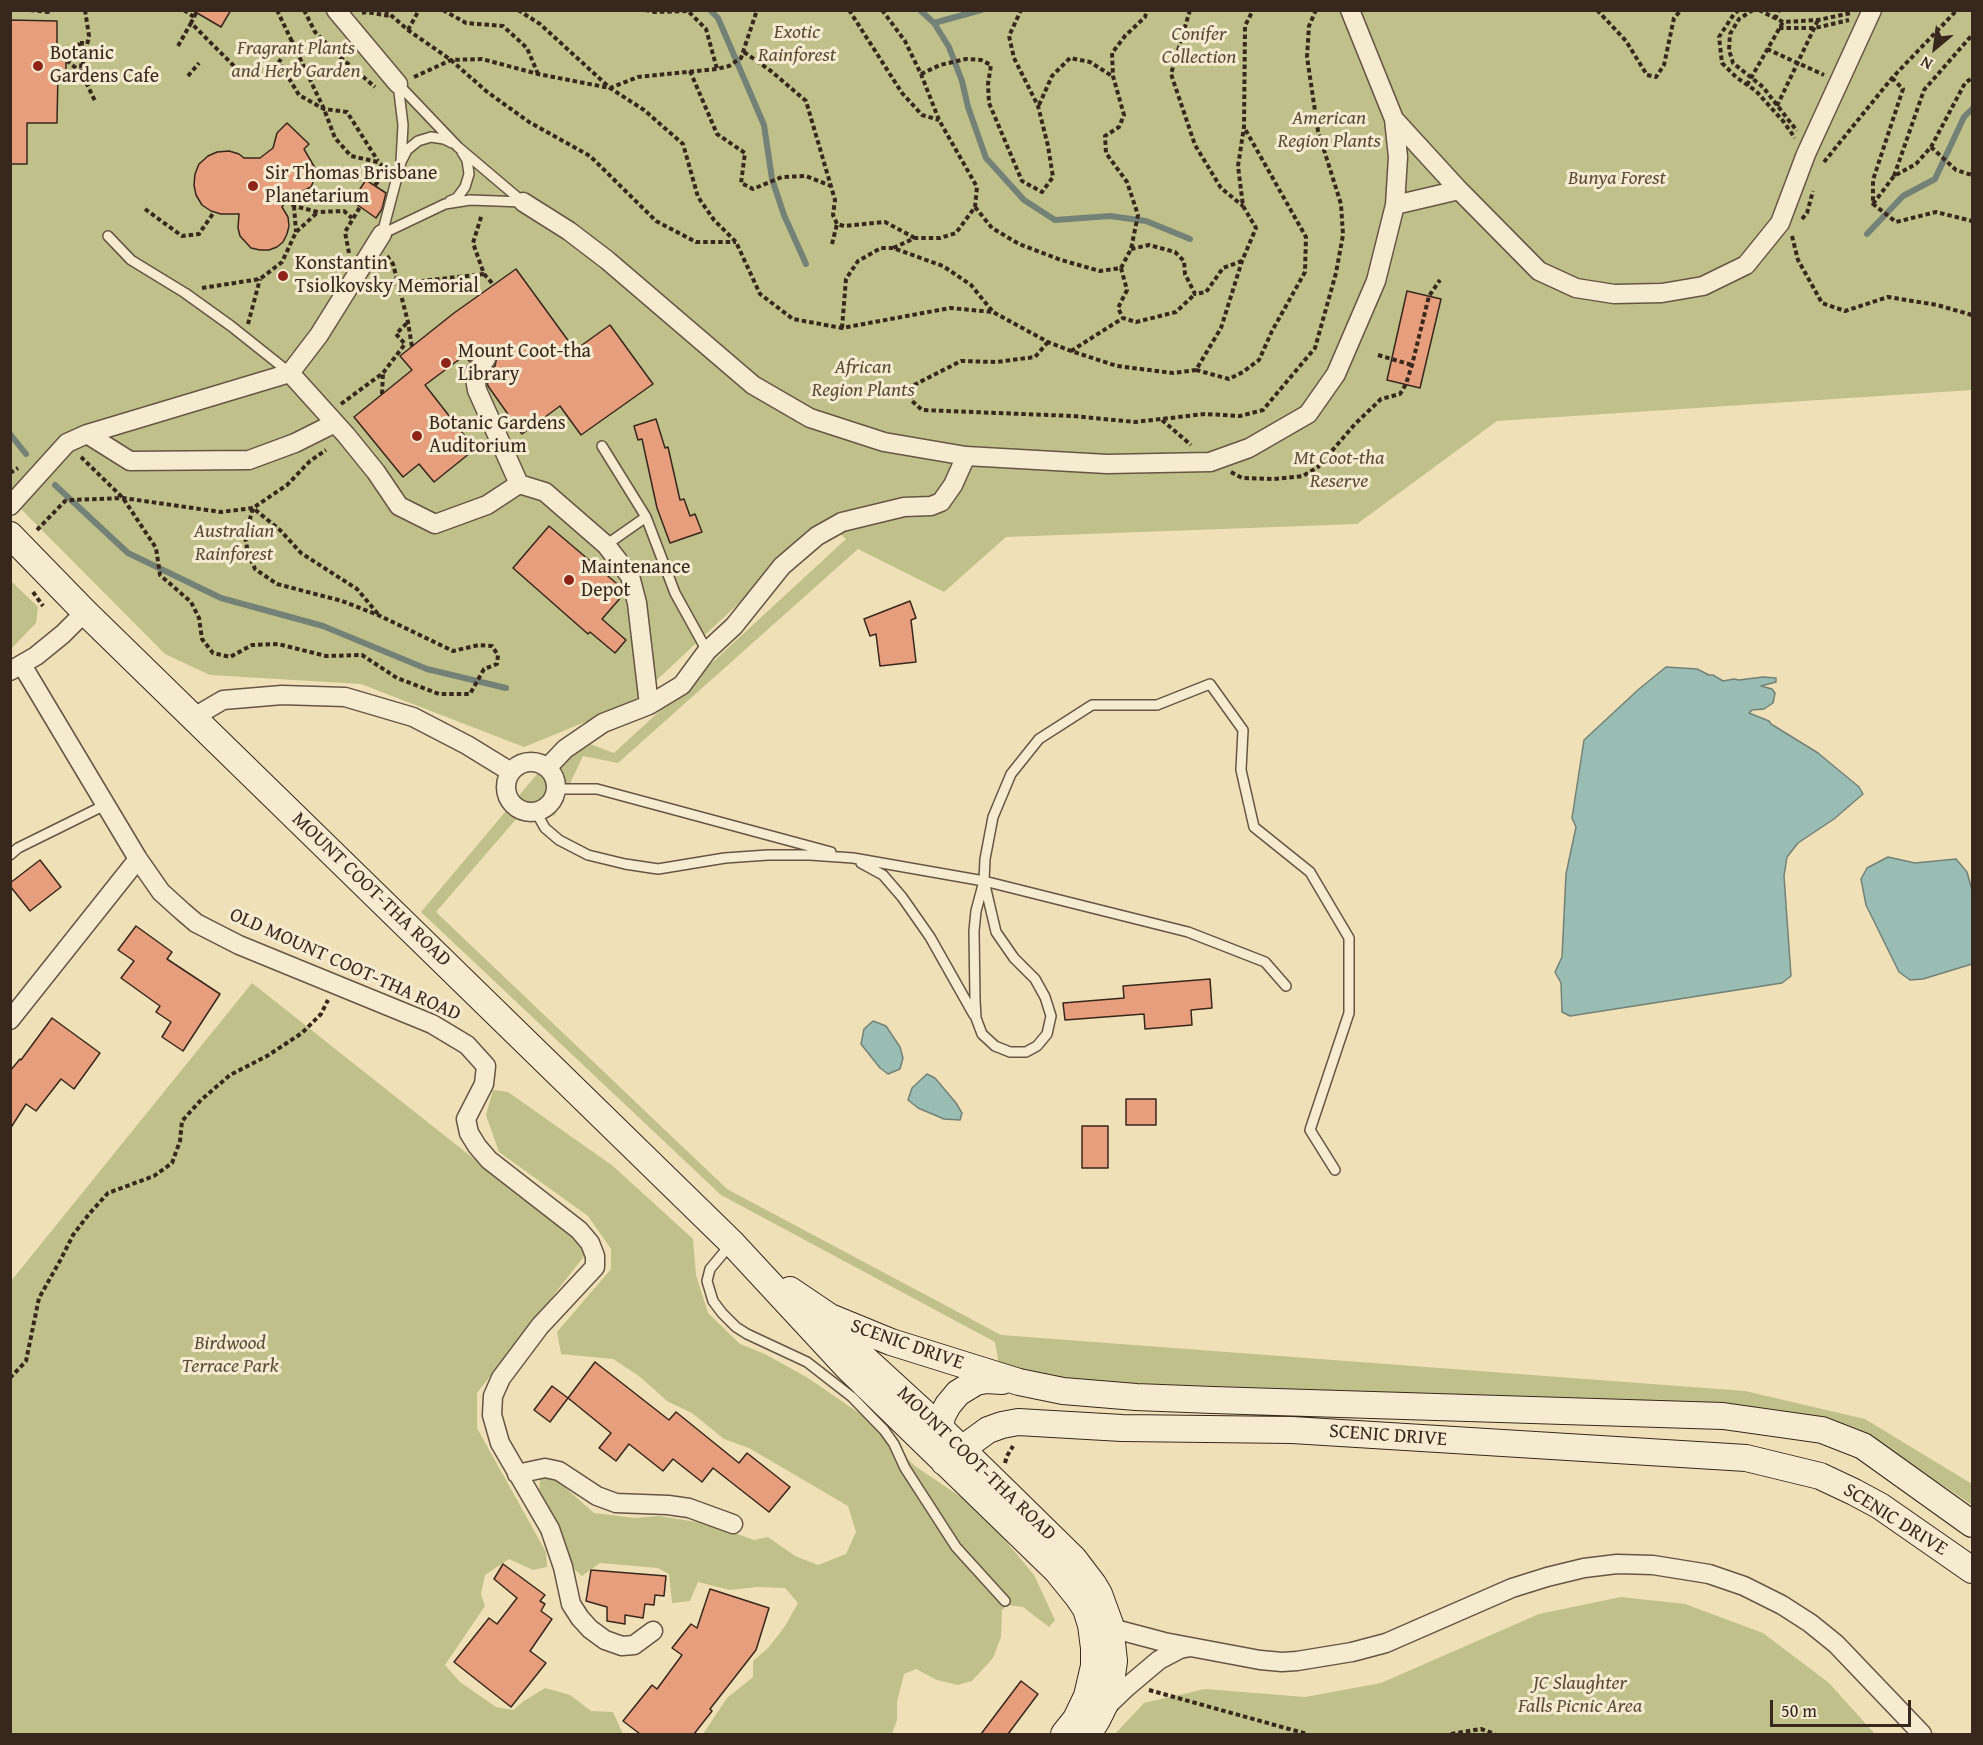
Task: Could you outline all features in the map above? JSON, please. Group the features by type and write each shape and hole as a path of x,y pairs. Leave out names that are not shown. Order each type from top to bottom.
{"main road":[{"name":"MOUNT COOT-THA ROAD","path":"10,536 732,1243 829,1349 953,1455 1100,1622"},
{"name":"MOUNT COOT-THA ROAD","path":"732,1243 784,1285 940,1427"},
{"name":"SCENIC DRIVE","path":"784,1285 821,1312 849,1325 914,1350 1037,1387"},
{"name":"SCENIC DRIVE","path":"940,1427 942,1416 951,1401 964,1389 976,1382 994,1380 1063,1391 1136,1397 1712,1415 1772,1421 1822,1430 1863,1446 1972,1524"},
{"name":"SCENIC DRIVE","path":"953,1455 995,1427 1024,1422 1122,1428 1292,1430 1746,1458 1820,1476 1854,1492 1880,1506 1972,1570"},
{"path":"940,1427 953,1455"},
{"path":"1094,1724 1109,1693 1113,1672 1114,1647 1100,1622"},
{"path":"1064,1734 1084,1704 1092,1677 1094,1648 1100,1622"}],"street":[{"path":"523,202 569,231 597,253 753,385 810,418 884,442 966,456 1107,464 1210,462 1249,448 1308,414 1336,374 1376,281 1395,205 1398,157 1394,119 1350,10"},
{"path":"1394,119 1539,271 1576,288 1614,294 1662,293 1703,286 1746,265 1785,227 1804,146 1866,14"},
{"path":"340,15 398,84"},
{"path":"1395,205 1459,189"},
{"path":"10,506 67,443 87,434 290,374 319,335 373,248"},
{"path":"486,359 474,373 477,390 519,483 545,492 606,545 630,576 637,603 649,705"},
{"path":"290,374 341,429 376,472 399,506 435,524 487,505 519,483"},
{"path":"87,434 130,461 249,460 341,429"},
{"path":"548,768 564,750 603,723 649,705 682,685 707,651 734,626 782,566 817,536 842,522 904,507 931,506 941,501 953,485 966,456"},
{"path":"16,668 36,656 86,612"},
{"name":"OLD MOUNT COOT-THA ROAD","path":"16,668 161,892 196,923 239,945 432,1024 467,1045 486,1066 484,1084 466,1119 473,1140 489,1160 579,1230 590,1243 595,1256 595,1267 535,1333 501,1378 493,1396 492,1415 501,1443 550,1529 563,1567 571,1604 580,1618 605,1640 622,1646 634,1645 653,1631"},
{"path":"194,717 223,700 282,695 345,697 413,717 467,745 511,772"},
{"path":"524,763 541,763 548,768 556,781 557,789 550,804 536,812 527,812 512,804 506,788 511,772 524,763"},
{"path":"10,1020 138,859"},
{"path":"517,1474 545,1468 559,1471 597,1496 616,1503 689,1508 733,1524"},
{"path":"1100,1622 1164,1642 1282,1662 1352,1652 1386,1643 1512,1588 1546,1577 1584,1568 1617,1564 1653,1564 1709,1574 1744,1586 1782,1605 1810,1623 1836,1644 1922,1734"},
{"path":"1094,1724 1113,1699 1159,1660 1179,1649 1194,1647"}],"lane":[{"path":"398,84 458,147 523,202"},
{"path":"398,84 403,125 401,162"},
{"path":"431,137 444,138 458,147 467,160 469,174 465,187 457,198 373,248 407,150 418,141 431,137"},
{"path":"445,204 471,200 523,202"},
{"path":"108,236 131,260 231,326 290,374"},
{"path":"602,446 646,517 675,593 707,651"},
{"path":"606,545 646,517"},
{"path":"976,1018 974,931 976,911 984,881 985,860 993,818 1011,774 1039,739 1092,705 1157,705 1210,684 1242,730 1241,770 1254,826 1310,872 1348,938 1349,1013 1310,1130 1335,1170"},
{"path":"557,789 597,789 853,858 984,881 1188,932 1265,962 1286,986"},
{"path":"10,855 18,848 105,805"},
{"path":"536,812 545,828 559,840 588,855 658,869 725,858 768,855 853,858 883,875 902,897 930,937 976,1018 982,1034 995,1046 1010,1052 1026,1052 1037,1046 1047,1034 1051,1016 1045,997 1035,979 1014,958 996,932 984,881"},
{"path":"732,1243 710,1269 707,1281 713,1300 722,1313 736,1328 807,1362 852,1397 884,1430 894,1444 905,1468 956,1547 1005,1601"}],"path":[{"path":"30,10 50,11"},
{"path":"81,72 89,36 85,10"},
{"path":"178,46 195,15 184,10"},
{"path":"277,10 324,109 334,138 351,156 378,162"},
{"path":"304,10 315,32 379,90"},
{"path":"385,10 408,30 451,60 486,91 529,122 590,156 656,221 696,242 736,242"},
{"path":"408,30 419,10"},
{"path":"443,10 466,23 503,26 527,48 538,74"},
{"path":"518,10 540,24 610,88 644,110 682,144 698,197 714,220 736,242 760,294 793,319 842,328 950,308 993,312"},
{"path":"645,10 655,12 688,10 706,29 717,69"},
{"path":"398,84 451,60 482,59 538,74 610,88 638,77 717,69 729,66 741,58 757,10"},
{"path":"849,10 902,93 922,115 939,120"},
{"path":"921,74 940,65 966,59 981,60 991,65 988,84 989,103 1022,181 1042,192 1053,177 1048,146 1038,106 1014,58 1009,36 1021,10"},
{"path":"1147,10 1145,17 1125,36 1112,53 1113,76 1124,115 1119,127 1105,136 1106,153 1127,182 1138,215 1131,249 1120,268 1127,290 1118,308 1123,318 1136,322 1176,312 1195,294 1206,292 1223,268 1242,261"},
{"path":"1190,10 1171,74 1195,145 1221,188 1243,206 1256,228 1242,261 1221,328 1196,370"},
{"path":"1243,206 1238,166 1244,127 1245,26 1253,10"},
{"path":"1048,342 1035,357 996,362 961,361 912,386 911,400 922,410 1073,416 1135,422 1206,414 1240,416 1263,410 1316,348 1336,273 1343,235 1341,204 1318,131 1307,57 1309,26 1316,10"},
{"path":"1597,10 1626,41 1647,75 1656,77 1664,65 1674,18 1681,10"},
{"path":"1739,10 1719,37 1722,63 1736,77 1756,91 1804,146"},
{"path":"1753,10 1739,19 1730,34 1729,50 1733,63 1763,87 1778,105 1804,146"},
{"path":"1759,10 1783,22 1818,20 1857,10"},
{"path":"1775,19 1779,10"},
{"path":"1820,167 1892,78 1957,10"},
{"path":"882,11 905,41 939,120 977,187 975,207 956,233 940,238 915,238 893,248"},
{"path":"340,15 366,12 392,16"},
{"path":"1779,28 1815,28 1866,14"},
{"path":"1775,112 1818,20"},
{"path":"1747,85 1783,22"},
{"path":"191,23 237,69 238,80"},
{"path":"1873,204 1894,176 1924,90 1972,35"},
{"path":"293,40 279,62 299,95 324,109 347,112 378,162 387,170"},
{"path":"81,72 82,41 66,60 81,72 95,101"},
{"path":"1767,49 1831,79"},
{"path":"744,52 771,71 806,101 835,200 833,215 837,224 832,244"},
{"path":"1038,106 1052,76 1070,58 1090,62 1113,76"},
{"path":"188,76 199,63"},
{"path":"690,71 717,134 745,153 741,183 753,189 782,177 806,176 831,186"},
{"path":"1873,204 1873,180 1903,89 1892,78"},
{"path":"1894,176 1916,164 1931,147 1965,83 1972,78"},
{"path":"842,328 846,279 858,261 881,248 893,248 943,266 971,285 993,312 1048,342 1117,366 1173,373 1196,370 1229,380 1259,360 1272,331 1305,272 1306,237 1244,127"},
{"path":"1931,147 1956,170 1972,175"},
{"path":"1815,185 1807,213 1785,227 1798,260 1822,303 1845,311 1888,297 1937,304 1972,315"},
{"path":"286,200 294,206 318,212 344,211 352,218"},
{"path":"492,283 484,274 473,243 482,214 523,202"},
{"path":"1873,204 1896,222 1936,212 1972,221"},
{"path":"294,206 296,232"},
{"path":"360,207 345,232 349,254 373,248 389,257 393,264 408,322 412,347"},
{"path":"975,207 992,228 1019,244 1061,260 1100,271 1120,268"},
{"path":"145,209 182,236 199,234 214,212"},
{"path":"199,289 260,279 282,262 296,232 318,212"},
{"path":"837,224 844,226 885,222 915,238"},
{"path":"1131,249 1149,245 1175,252 1184,261 1185,274 1195,294"},
{"path":"354,280 371,288 484,274"},
{"path":"248,324 260,279"},
{"path":"1162,420 1210,462 1242,478 1274,479 1303,476 1318,467 1354,423 1381,399 1400,394 1406,384 1412,364 1429,296 1440,280"},
{"path":"1071,351 1123,318"},
{"path":"37,530 65,501 123,498 221,512 253,508 287,485 341,429 339,405 384,373 405,344 396,334 408,322"},
{"path":"1378,355 1412,364"},
{"path":"382,394 384,373"},
{"path":"67,443 123,498 156,548 160,575 191,602 199,618 202,639 213,654 230,657 252,645 278,644 326,656 362,655 397,678 439,694 470,694 484,669 497,664 498,655 492,646 479,645 453,651 378,615 342,601 277,584 255,569 248,553 245,537 253,508"},
{"path":"10,473 18,468"},
{"path":"253,508 280,530 301,553 357,589 378,615"},
{"path":"10,1378 26,1361 39,1298 73,1235 89,1214 108,1193 154,1176 172,1163 180,1141 182,1121 201,1100 230,1075 267,1056 303,1033 321,1014 336,983"},
{"path":"1005,1466 1009,1452 1017,1443"},
{"path":"1143,1688 1157,1694 1307,1734"},
{"path":"1451,1734 1481,1729 1495,1734"}],"green space":[{"path":"10,11 1972,11 1972,390 1497,421 1357,524 1006,537 944,592 858,549 618,763 583,756 555,815 539,821 517,818 436,912 727,1189 1001,1335 1745,1391 1865,1419 1972,1484 1972,1505 1872,1438 1808,1415 1709,1403 1123,1383 1059,1379 999,1365 995,1342 721,1195 421,912 569,736 614,753 846,539 826,522 632,703 524,747 361,684 210,675 165,654 11,499"},
{"path":"10,580 38,607 36,623 11,649"},
{"name":"Birdwood Terrace Park","path":"252,983 589,1250 477,1393 477,1428 546,1552 547,1567 533,1570 509,1559 485,1575 481,1594 485,1606 445,1665 460,1682 496,1707 513,1710 545,1688 570,1695 591,1711 613,1712 623,1734 11,1734 11,1281"},
{"path":"493,1090 508,1092 613,1166 693,1239 696,1275 708,1313 740,1344 765,1354 808,1378 859,1413 915,1466 980,1510 1034,1575 1055,1620 1049,1627 1023,1607 1008,1605 1002,1610 1001,1637 993,1658 972,1681 958,1685 937,1680 916,1669 904,1674 897,1702 897,1720 892,1734 703,1734 727,1698 753,1677 753,1661 769,1647 785,1626 798,1603 785,1588 757,1587 730,1590 698,1582 690,1601 672,1603 669,1574 658,1568 600,1563 582,1576 574,1569 560,1536 539,1499 540,1479 552,1476 594,1513 635,1518 659,1516 709,1524 754,1540 768,1537 795,1556 818,1565 846,1554 856,1532 848,1506 749,1448 724,1439 692,1413 667,1401 639,1376 613,1359 561,1354 557,1332 611,1269 611,1249 588,1216 499,1152 486,1115"},
{"name":"JC Slaughter Falls Picnic Area","path":"1621,1597 1685,1604 1763,1633 1829,1683 1875,1734 1115,1734 1144,1703 1205,1689 1305,1697 1381,1683 1539,1614"}],"water":[{"path":"1666,667 1697,669 1723,681 1776,678 1776,682 1761,686 1772,689 1775,693 1773,703 1764,709 1752,710 1749,713 1769,721 1818,753 1859,787 1863,794 1834,819 1798,843 1787,857 1784,876 1791,976 1782,983 1570,1016 1562,1012 1561,983 1555,972 1562,957 1566,874 1576,827 1572,818 1584,740"},
{"path":"1888,857 1915,863 1956,859 1967,872 1972,890 1972,964 1923,979 1910,980 1899,972 1866,905 1861,879 1867,868"},
{"path":"873,1021 886,1026 900,1047 903,1058 900,1069 888,1074 880,1068 861,1044 864,1029"},
{"path":"927,1074 935,1078 956,1103 962,1113 960,1120 944,1119 918,1108 908,1100 912,1088"}],"building":[{"path":"192,10 231,10 221,27"},
{"name":"Botanic Gardens Cafe","path":"10,20 57,21 57,49 66,49 66,72 58,72 57,123 27,123 27,164 10,164"},
{"name":"Sir Thomas Brisbane Planetarium","path":"287,123 309,144 304,149 315,168 316,175 311,187 299,193 291,193 282,207 288,217 289,226 283,242 269,250 251,248 240,236 239,214 221,214 202,205 196,195 195,174 199,164 217,152 229,151 244,158 260,158 273,148 277,133"},
{"path":"366,180 386,193 382,209 376,218 352,201"},
{"path":"516,269 575,350 610,325 653,384 581,435 560,406 522,434 488,386 486,376 495,366 497,356 494,351 489,348 482,349 469,361 465,355 425,385 475,449 434,482 419,464 403,477 354,417 412,370 400,356 454,313"},
{"path":"1407,291 1441,299 1420,388 1387,380"},
{"path":"656,419 665,448 668,447 680,500 684,499 690,516 695,514 702,532 670,543 657,508 642,439 638,440 634,426"},
{"name":"Maintenance Depot","path":"549,526 622,588 623,595 602,619 626,640 615,653 590,632 588,634 513,568"},
{"path":"910,601 916,618 911,620 916,662 880,666 876,634 870,636 864,619"},
{"path":"40,860 61,887 30,911 10,883"},
{"path":"136,926 172,952 167,959 220,994 183,1051 162,1037 171,1022 156,1012 160,1006 121,978 134,961 118,950"},
{"path":"1210,979 1212,1008 1191,1010 1192,1025 1145,1029 1144,1014 1065,1020 1063,1003 1124,998 1123,986"},
{"path":"52,1018 100,1053 74,1089 61,1079 36,1111 26,1104 10,1129 10,1071"},
{"path":"1126,1099 1156,1099 1156,1125 1126,1125"},
{"path":"1082,1126 1108,1126 1108,1168 1082,1168"},
{"path":"595,1362 669,1420 676,1412 739,1463 747,1453 790,1487 769,1512 713,1468 702,1482 673,1459 663,1471 629,1444 616,1461 599,1448 611,1433 568,1398"},
{"path":"552,1386 568,1398 550,1422 534,1410"},
{"path":"503,1564 545,1595 540,1601 545,1604 541,1611 552,1619 530,1651 546,1663 511,1707 454,1662 489,1618 497,1624 517,1598 494,1579"},
{"path":"591,1570 666,1576 664,1596 655,1595 654,1605 645,1604 643,1618 625,1615 625,1624 607,1621 607,1607 586,1601"},
{"path":"710,1589 769,1608 756,1650 710,1709 712,1711 694,1734 640,1734 623,1721 652,1685 657,1689 682,1655 672,1648 691,1624 697,1628"},
{"path":"1021,1681 1038,1694 1008,1734 981,1734"}],"waterway":[{"path":"710,10 718,18 764,125 772,179 784,215 806,264"},
{"path":"920,10 934,23 949,47 986,158 1024,200 1055,220 1110,216 1146,221 1190,239"},
{"path":"934,23 981,10"},
{"path":"1867,234 1903,196 1935,179 1964,117 1972,109"},
{"path":"10,434 26,454"},
{"path":"55,485 128,553 221,598 323,626 427,669 506,688"}],"place":[{"name":"Botanic Gardens Cafe","path":"38,66"},
{"name":"Sir Thomas Brisbane Planetarium","path":"253,186"},
{"name":"Konstantin Tsiolkovsky Memorial","path":"283,276"},
{"name":"Mount Coot-tha Library","path":"446,363"},
{"name":"Botanic Gardens Auditorium","path":"417,436"},
{"name":"Maintenance Depot","path":"569,580"}],"park label":[{"name":"Exotic Rainforest","path":"797,44"},
{"name":"Conifer Collection","path":"1199,46"},
{"name":"Fragrant Plants and Herb Garden","path":"296,60"},
{"name":"American Region Plants","path":"1329,130"},
{"name":"Bunya Forest","path":"1617,179"},
{"name":"African Region Plants","path":"863,380"},
{"name":"Mt Coot-tha Reserve","path":"1339,470"},
{"name":"Australian Rainforest","path":"234,544"}]}
